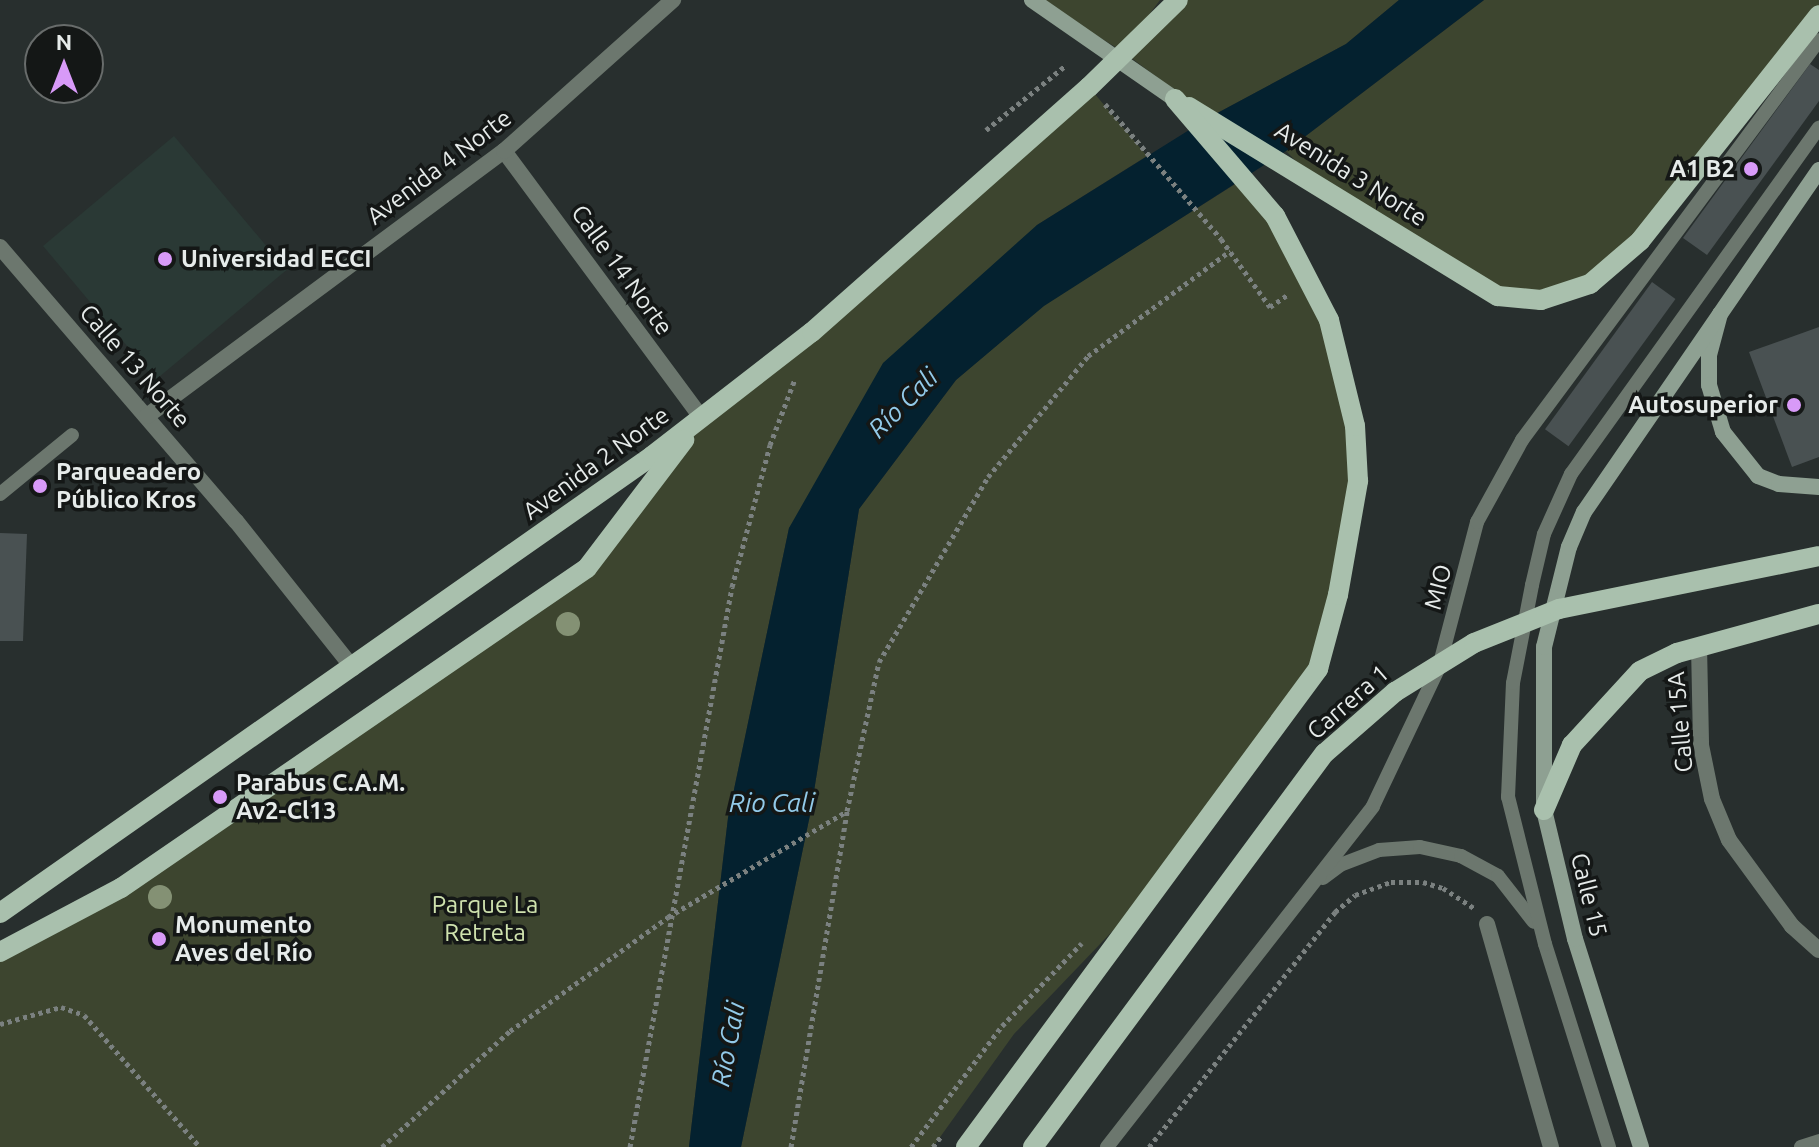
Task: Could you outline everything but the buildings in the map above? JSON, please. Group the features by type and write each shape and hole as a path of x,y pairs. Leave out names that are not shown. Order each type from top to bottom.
{"main road":[{"path":"1122,51 1160,0"},
{"name":"Avenida 2 Norte","path":"0,913 353,668 701,417 812,332 1089,87 1122,51 1178,0"},
{"name":"Avenida 3 Norte","path":"1175,99 1314,180 1498,296 1541,300 1590,284 1640,241 1819,15"},
{"path":"966,1147 1318,669 1338,595 1358,481 1355,426 1329,320 1275,216 1175,99"},
{"path":"0,952 121,888 587,568 701,417"},
{"name":"Carrera 1","path":"1033,1147 1325,753 1395,692 1474,643 1559,609 1819,556"},
{"path":"1544,810 1572,745 1609,700 1640,671 1699,646 1819,614"}],"street":[{"name":"Avenida 4 Norte","path":"147,416 504,151 673,0"},
{"path":"1032,0 1175,99"},
{"name":"Calle 14 Norte","path":"504,151 701,417"},
{"name":"Calle 15","path":"1641,1147 1575,939 1544,810 1544,647 1569,547 1584,512 1724,301 1819,170"},
{"name":"Calle 13 Norte","path":"0,247 147,416 353,668"},
{"path":"1724,301 1709,355 1709,385 1723,432 1758,476 1779,484 1819,487"},
{"name":"Calle 15A","path":"1699,646 1701,745 1712,799 1729,840 1792,926 1819,950"},
{"path":"1487,924 1551,1147"}],"lane":[{"name":"MIO","path":"1107,1147 1373,806 1433,680 1477,522 1522,440 1819,40"},
{"path":"1609,1147 1545,944 1508,797 1513,683 1544,534 1571,474 1819,128"},
{"path":"0,494 72,435"},
{"path":"1307,891 1340,865 1379,850 1420,847 1461,856 1498,876 1526,906 1545,944"},
{"path":"1801,1147 1819,1141"}],"path":[{"path":"986,130 1065,66"},
{"path":"1108,108 1221,239 1270,307 1297,288"},
{"path":"791,1147 844,812 879,662 988,477 1088,356 1230,251"},
{"path":"630,1147 732,587 770,445 796,374"},
{"path":"382,1147 510,1031 670,916 844,812"},
{"path":"1151,1146 1335,912 1355,895 1391,882 1423,882 1460,897 1487,924"},
{"path":"911,1147 1002,1026 1085,939"},
{"path":"0,1024 61,1007 84,1015 200,1147"}],"shaded area":[{"name":"Universidad ECCI","path":"174,136 286,270 155,380 43,246"}],"green space":[{"path":"1038,0 1160,0 1126,46 1178,0 1399,0 1346,44 1210,117 1122,51"},
{"path":"1484,0 1819,0 1819,15 1640,241 1590,284 1498,295 1314,180 1286,151"},
{"name":"Parque La Retreta","path":"1089,87 1147,156 1037,225 789,528 728,818 689,1147 0,1147 0,952 121,888 586,568 701,417"},
{"path":"1240,181 1313,282 1358,481 1318,669 1168,873 1014,1034 933,1147 741,1147 811,810 859,509 956,380 1044,305"}],"water":[{"name":"Rio Cali","path":"1399,0 1484,0 1286,151 1044,306 956,380 859,509 811,810 741,1147 689,1147 728,818 789,528 883,363 1037,225 1210,117 1346,44"}],"place":[{"name":"A1 B2","path":"1751,169"},
{"name":"Universidad ECCI","path":"165,259"},
{"name":"Autosuperior","path":"1794,405"},
{"name":"Parqueadero Público Kros","path":"40,486"},
{"name":"Parabus C.A.M. Av2-Cl13","path":"220,797"},
{"name":"Monumento Aves del Río","path":"159,939"}],"water label":[{"name":"Río Cali","path":"903,403"},
{"name":"Río Cali","path":"728,1044"}]}
